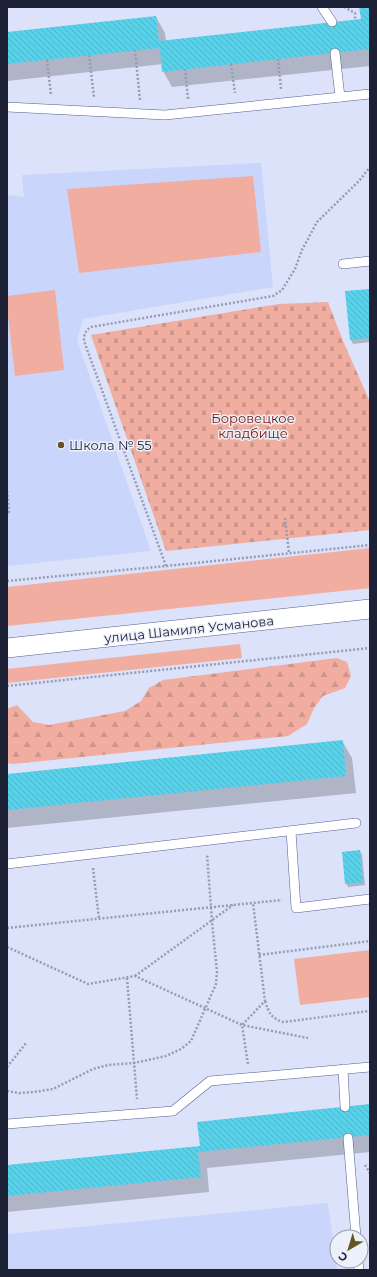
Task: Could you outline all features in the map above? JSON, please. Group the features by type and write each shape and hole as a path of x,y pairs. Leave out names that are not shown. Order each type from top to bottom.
{"street":[{"name":"улица Шамиля Усманова","path":"7,648 370,609"}],"lane":[{"path":"322,7 332,22"},
{"path":"335,53 340,97"},
{"path":"7,107 165,115 370,94"},
{"path":"343,264 370,261"},
{"path":"7,864 356,823"},
{"path":"291,831 296,908 370,898"},
{"path":"7,1124 174,1111 210,1080 370,1068"},
{"path":"343,1069 346,1107"},
{"path":"348,1138 355,1229"}],"path":[{"path":"344,7 355,13 355,20"},
{"path":"135,50 142,114"},
{"path":"90,55 96,112"},
{"path":"278,59 282,103"},
{"path":"47,60 52,109"},
{"path":"231,64 236,108"},
{"path":"185,69 190,113"},
{"path":"166,566 84,341 86,330 91,327 273,296 282,290 290,279 302,250 317,222 370,167"},
{"path":"7,491 9,512 7,512"},
{"path":"284,518 288,553"},
{"path":"7,582 370,545"},
{"path":"7,686 370,648"},
{"path":"7,1091 19,1093 53,1089 93,1069 108,1065 134,1063 166,1056 181,1049 191,1041 216,984 217,972 206,841"},
{"path":"92,854 99,919"},
{"path":"7,928 296,899"},
{"path":"253,903 265,1001 269,1013 276,1020 283,1022 370,1011"},
{"path":"7,947 88,984 127,978 135,976 233,905"},
{"path":"259,955 370,941"},
{"path":"135,976 242,1025 308,1038"},
{"path":"127,978 138,1113"},
{"path":"242,1025 265,1001"},
{"path":"242,1025 250,1077"},
{"path":"7,1067 27,1042"}],"shaded area":[{"name":"Школа № 55","path":"261,163 273,287 83,319 77,340 151,551 7,566 7,195 24,197 22,175"},
{"path":"328,1203 331,1229 329,1229 329,1269 337,1270 7,1270 7,1234"}],"green space":[{"path":"253,176 261,252 79,273 67,189"},
{"path":"55,290 64,370 15,376 7,296"},
{"name":"Боровецкое кладбище","path":"328,302 343,341 370,402 370,530 166,551 91,335 279,304"},
{"path":"370,548 370,588 7,626 7,587"},
{"path":"240,644 242,658 7,683 7,669"},
{"path":"337,658 347,662 351,676 345,688 323,696 314,708 307,724 288,736 13,764 7,763 7,709 17,705 33,722 49,725 125,711 141,701 149,688 163,680"},
{"path":"370,950 370,997 300,1005 294,959"}],"building":[{"path":"359,7 370,7 370,49 162,72 160,48 7,64 7,32 156,16 159,41 361,19"},
{"path":"370,289 370,338 350,340 345,291"},
{"path":"343,740 346,776 7,810 7,774"},
{"path":"360,850 363,882 345,884 342,852"},
{"path":"370,1104 370,1135 198,1152 201,1177 7,1196 7,1165 200,1146 197,1122"}],"place":[{"name":"Школа № 55","path":"61,445"}]}
